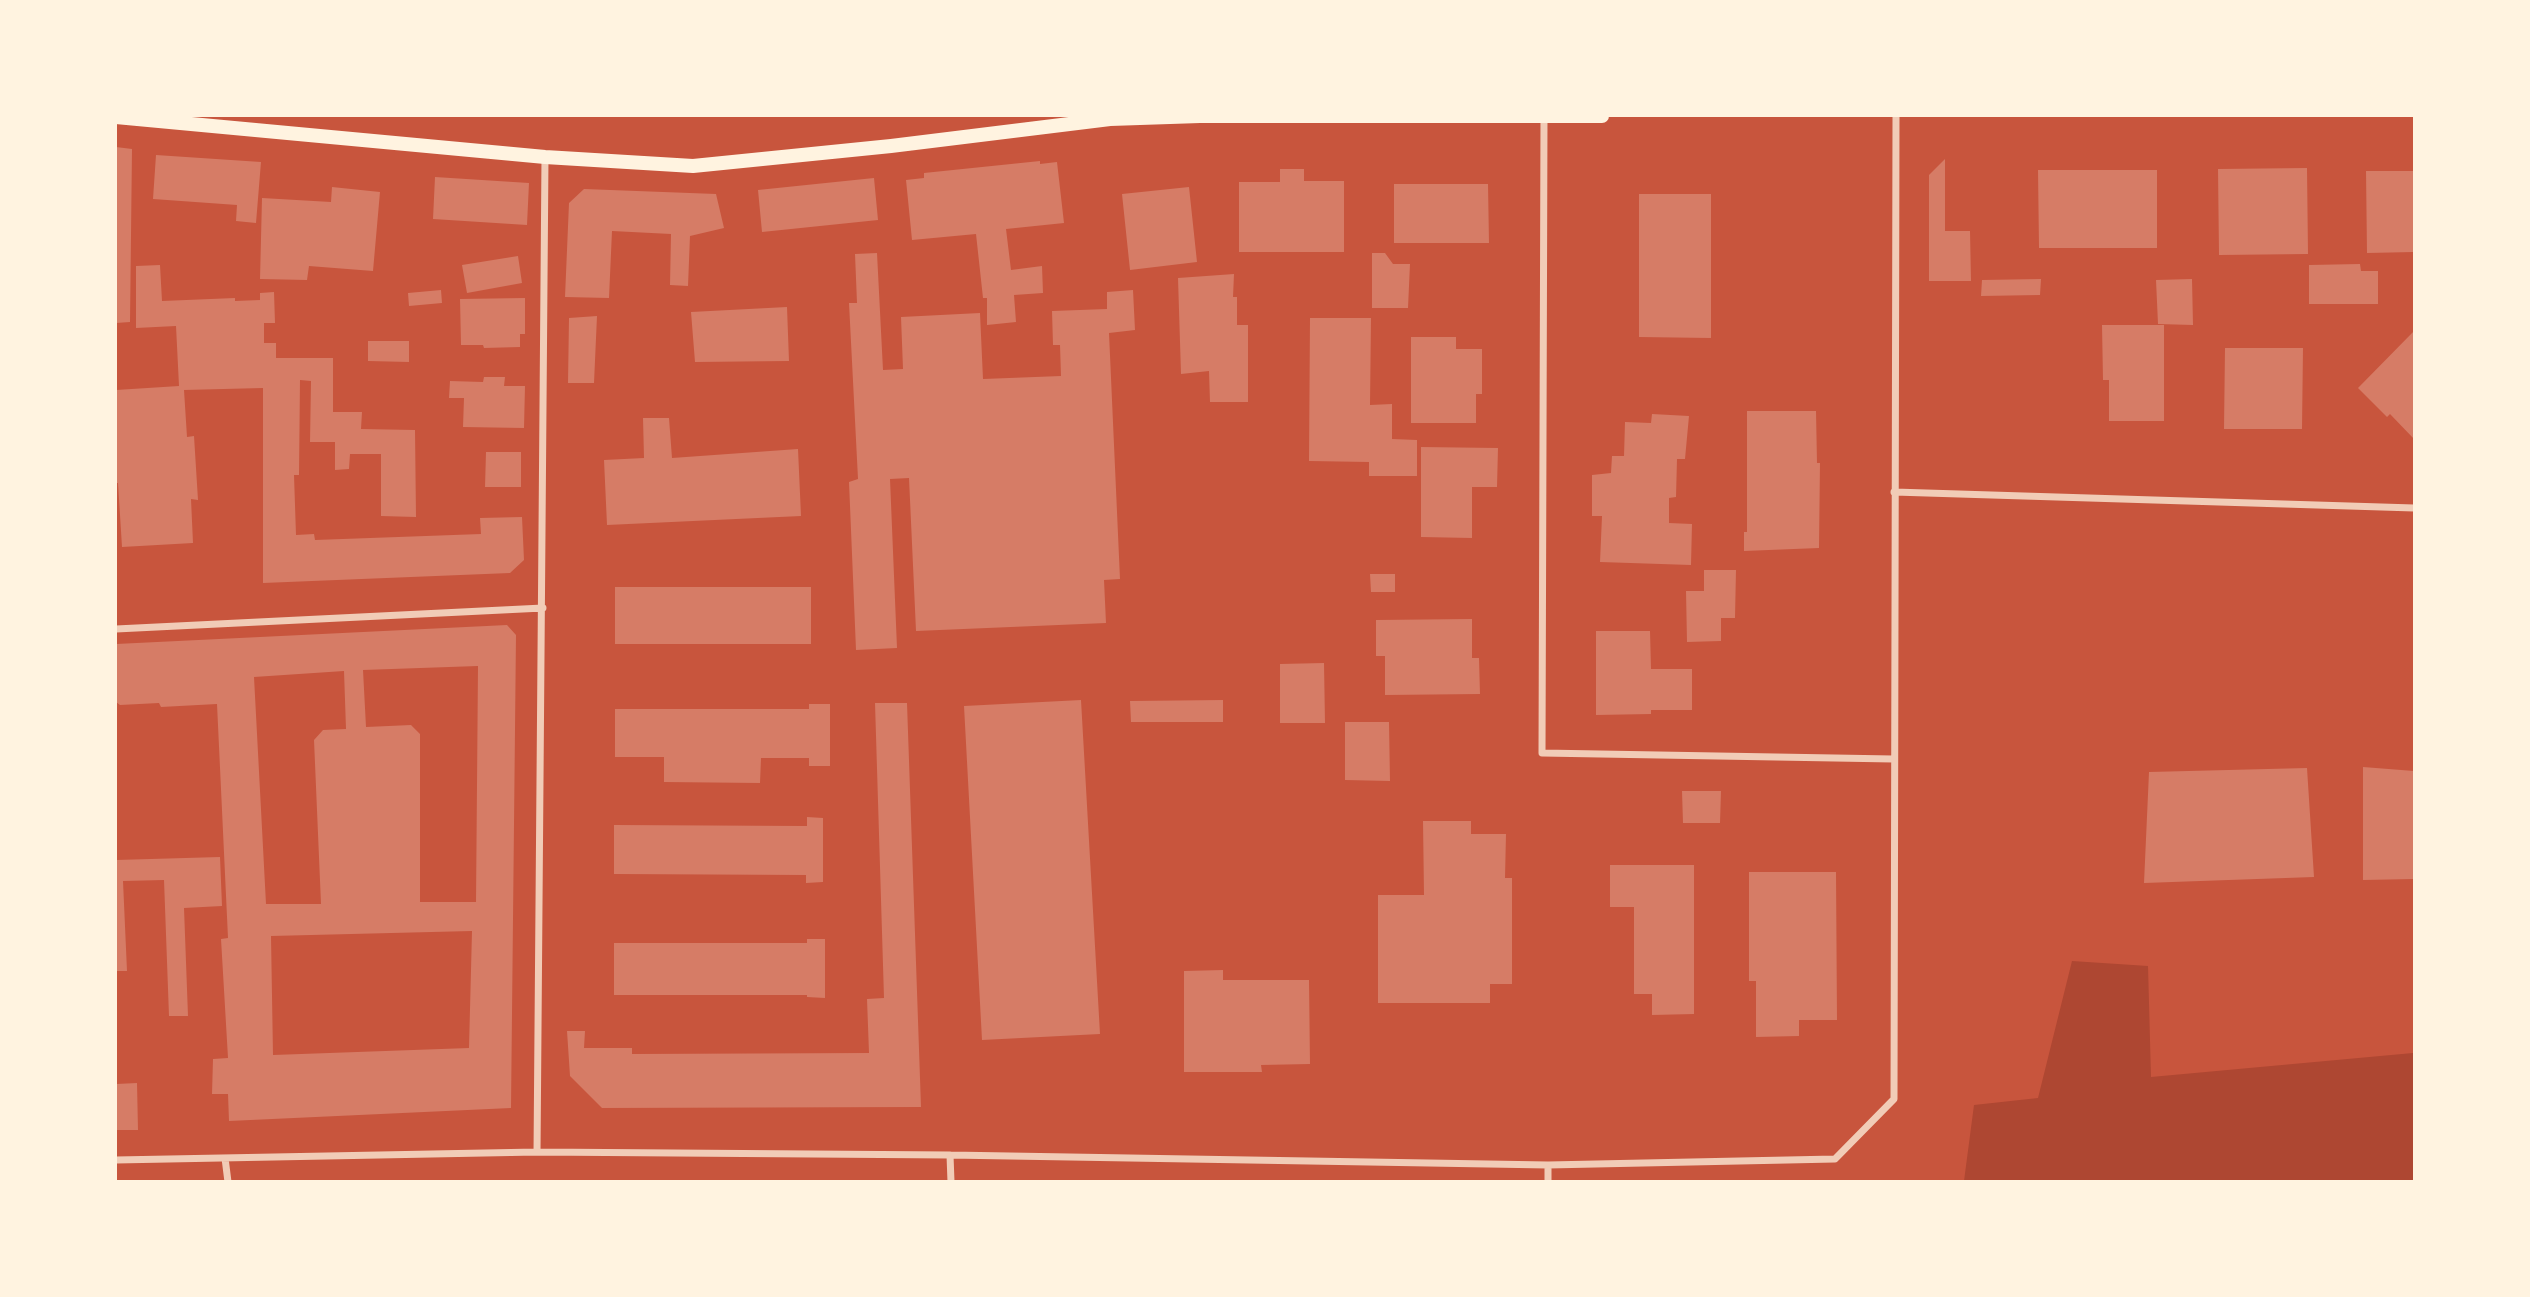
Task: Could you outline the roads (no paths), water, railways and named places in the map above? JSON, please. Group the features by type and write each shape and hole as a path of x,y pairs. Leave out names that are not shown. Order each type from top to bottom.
{"main road":[{"path":"116,117 189,119 545,157 693,166 891,146 1109,117 1602,116"}],"street":[{"path":"116,1160 537,1152 950,1155 1548,1165 1835,1159 1894,1099 1896,116"},
{"path":"1544,117 1542,753 1893,759"},
{"path":"537,1152 545,157"},
{"path":"1894,492 2414,508"},
{"path":"116,629 543,608"},
{"path":"950,1155 951,1181"},
{"path":"225,1158 228,1181"},
{"path":"1548,1165 1548,1181"}]}
